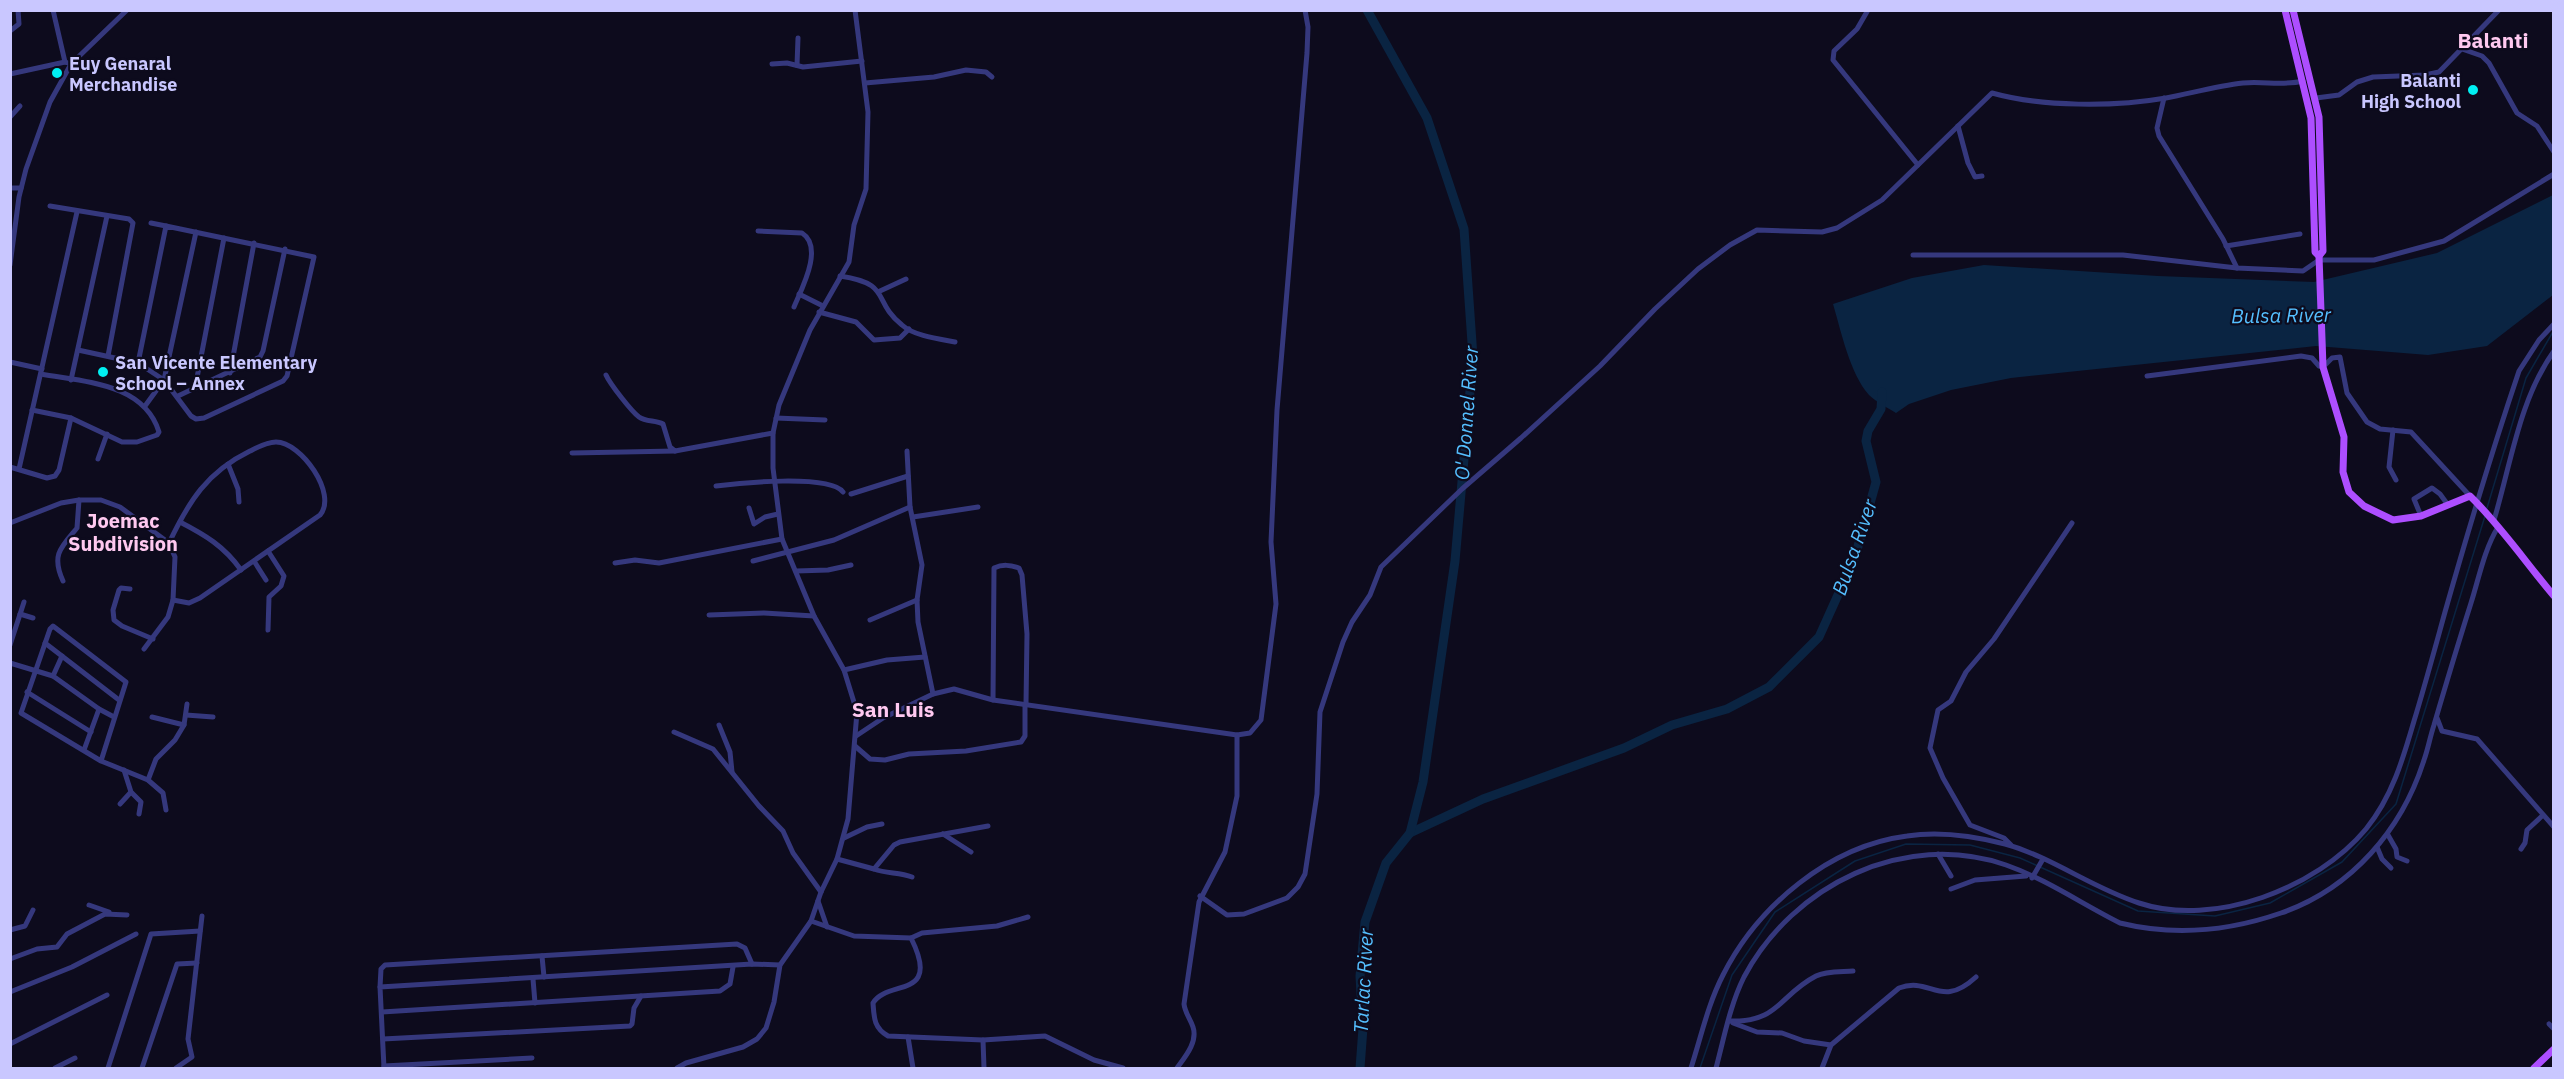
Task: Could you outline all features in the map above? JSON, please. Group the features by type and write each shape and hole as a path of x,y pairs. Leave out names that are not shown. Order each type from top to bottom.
{"main road":[{"path":"2286,10 2312,98 2315,252 2319,260 2323,363 2344,437 2343,476 2349,492 2364,506 2388,518 2400,520 2421,516 2470,496 2494,520 2553,596"},
{"path":"2293,10 2307,80"},
{"path":"2534,1068 2553,1049"}],"street":[{"path":"10,31 19,24 18,10"},
{"path":"53,10 68,63"},
{"path":"10,265 21,188 31,150 50,102 68,63 127,10"},
{"path":"677,1068 686,1063 743,1047 757,1039 766,1028 774,1002 780,965 811,921 844,838 857,712 844,670 814,616 782,539 774,480 773,433 776,418 799,354 821,309 849,262 854,225 866,189 868,133 865,84 855,10"},
{"path":"856,736 883,718 933,694 954,689 993,700 1237,735 1250,733 1261,720 1276,604 1271,542 1277,410 1307,53 1308,27 1305,10"},
{"path":"1868,10 1857,29 1834,51 1833,60 1918,165"},
{"path":"2312,98 2339,95 2357,82 2373,77 2433,74 2447,65 2499,10"},
{"path":"797,65 798,38"},
{"path":"2462,50 2482,56 2489,63 2517,113 2537,126 2553,152"},
{"path":"772,64 803,67 862,61"},
{"path":"10,74 68,63"},
{"path":"865,84 945,75 966,69 986,72 992,77"},
{"path":"1200,896 1220,911 1234,916 1287,898 1301,881 1309,852 1317,794 1320,712 1343,642 1352,622 1370,595 1382,567 1462,489 1600,366 1681,285 1730,245 1760,229 1830,231 1882,200 1992,93 2020,101 2100,104 2164,98 2242,83 2289,84 2307,80"},
{"path":"2164,98 2157,128 2159,136 2237,268"},
{"path":"10,117 20,106"},
{"path":"1958,126 1968,163 1975,177 1982,176"},
{"path":"1913,255 2115,255 2298,272 2308,270 2319,260 2374,260 2444,241 2553,174"},
{"path":"10,188 21,188"},
{"path":"50,206 129,219 133,223 108,356"},
{"path":"19,469 77,212"},
{"path":"71,380 107,216"},
{"path":"78,350 138,363 164,380 191,416 200,419 283,381 287,376 315,260 311,254 152,223"},
{"path":"138,363 166,226"},
{"path":"758,231 802,233 808,239 812,256 794,307"},
{"path":"145,406 164,380 196,232"},
{"path":"2226,246 2300,234"},
{"path":"195,388 224,238"},
{"path":"230,372 254,243"},
{"path":"178,396 254,361 263,351 285,249"},
{"path":"840,276 868,282 880,291 889,311 902,325 955,342"},
{"path":"880,291 906,279"},
{"path":"799,294 821,309 856,321 871,338 876,340 900,338 909,329"},
{"path":"1691,1068 1711,1002 1734,956 1763,917 1780,899 1813,873 1834,861 1872,845 1911,835 1966,836 2012,846 2140,904 2189,909 2244,904 2305,879 2344,852 2368,826 2404,761 2519,371 2539,340 2553,324"},
{"path":"1716,1068 1737,994 1755,958 1773,934 1801,905 1824,889 1872,866 1907,857 1938,855 1969,857 2006,865 2032,876 2128,925 2179,930 2232,927 2277,915 2316,898 2353,871 2388,835 2413,788 2424,761 2486,555 2530,397 2541,369 2553,351"},
{"path":"2147,376 2301,356 2312,358 2319,366 2332,358 2342,358 2347,393 2367,422 2380,429 2411,432 2470,496"},
{"path":"10,362 71,380 119,390 137,398 145,406 159,429 159,434 130,443 71,418 32,410"},
{"path":"606,375 614,391 639,417 663,424 670,447 675,451"},
{"path":"10,467 47,478 55,476 59,470 71,418"},
{"path":"776,418 825,420"},
{"path":"2393,430 2389,467 2396,480"},
{"path":"572,453 675,451 773,433"},
{"path":"99,459 107,434"},
{"path":"170,543 185,510 206,481 228,464 258,447 274,442 282,442 298,450 319,480 326,500 323,512 200,598 189,603 173,600"},
{"path":"907,451 910,507 922,566 917,600 920,634 933,694"},
{"path":"228,464 238,489 239,502"},
{"path":"851,494 908,477"},
{"path":"716,486 774,480 830,486 840,488 843,492"},
{"path":"2421,516 2414,499 2432,488 2448,505"},
{"path":"63,581 58,568 59,551 62,544 77,528 79,500"},
{"path":"10,523 41,509 79,500 101,500 120,507 170,543 175,557 173,600 168,617 144,649"},
{"path":"753,561 834,540 910,507"},
{"path":"913,517 978,507"},
{"path":"749,508 754,524 765,517 778,514"},
{"path":"180,522 222,547 241,570"},
{"path":"2012,846 2004,838 1970,825 1943,778 1930,745 1938,710 1951,701 1966,672 1994,639 2072,524"},
{"path":"615,563 635,560 659,563 782,539"},
{"path":"268,551 284,576 281,586 269,597 268,630"},
{"path":"254,561 266,580"},
{"path":"796,571 828,570 851,565"},
{"path":"855,746 870,759 885,760 909,754 966,752 1021,742 1025,736 1027,634 1022,575 1019,568 1000,565 994,568 993,700"},
{"path":"130,590 121,588 119,590 114,620 122,626 153,639"},
{"path":"870,620 917,600"},
{"path":"10,645 13,624 24,602"},
{"path":"710,615 764,613 814,616"},
{"path":"20,614 33,618"},
{"path":"101,761 126,682 55,627 50,629 21,709 23,714 101,761 148,780 163,793 166,810"},
{"path":"45,643 120,700"},
{"path":"53,676 62,656"},
{"path":"844,670 887,660 925,657"},
{"path":"10,663 53,676 99,710 114,717"},
{"path":"27,692 91,732"},
{"path":"148,780 156,759 175,740 184,725 187,704"},
{"path":"84,750 99,710"},
{"path":"186,715 213,717"},
{"path":"2436,716 2442,731 2477,739 2553,827"},
{"path":"152,717 184,725"},
{"path":"719,724 730,752 733,773"},
{"path":"674,732 713,749 783,831 793,853 821,892"},
{"path":"1177,1068 1188,1053 1193,1040 1193,1028 1184,1004 1200,896 1221,860 1227,844 1237,791 1237,735"},
{"path":"124,770 131,792 141,802 139,814"},
{"path":"120,804 131,792"},
{"path":"2521,849 2525,843 2527,830 2542,816"},
{"path":"844,838 867,827 882,824"},
{"path":"874,869 894,845 988,826"},
{"path":"943,834 971,852"},
{"path":"2388,835 2396,849 2397,857 2407,861"},
{"path":"2377,847 2382,859 2391,868"},
{"path":"1938,855 1951,876"},
{"path":"837,859 888,874 901,873 912,877"},
{"path":"2032,876 2042,860"},
{"path":"1951,889 1975,880 2032,876"},
{"path":"818,901 827,927"},
{"path":"89,905 111,913 127,915"},
{"path":"10,930 20,929 28,924 33,910"},
{"path":"10,959 37,949 57,946 67,934 111,913"},
{"path":"176,1068 192,1057 189,1039 202,916"},
{"path":"811,921 854,936 911,938 922,933 997,926 1028,917"},
{"path":"108,1068 151,934 200,931"},
{"path":"10,992 64,970 136,934"},
{"path":"911,938 918,952 920,967 915,979 907,987 880,996 873,1003 875,1023 888,1036 983,1040 1045,1036 1094,1060 1123,1068"},
{"path":"532,1058 384,1067 381,969 385,965 737,944 745,948 752,964"},
{"path":"542,956 544,977"},
{"path":"141,1068 177,964 197,963"},
{"path":"380,987 733,967 752,964 780,965"},
{"path":"382,1012 725,990 730,984 733,967"},
{"path":"1729,1021 1755,1020 1773,1011 1793,990 1819,974 1853,971"},
{"path":"1822,1068 1831,1045 1899,988 1912,985 1938,993 1951,993 1966,986 1976,977"},
{"path":"533,979 535,1003"},
{"path":"10,1044 107,995"},
{"path":"383,1039 630,1026 634,1008 641,996"},
{"path":"1729,1021 1756,1032 1782,1033 1804,1041 1831,1045"},
{"path":"908,1037 913,1068"},
{"path":"983,1040 984,1068"},
{"path":"55,1068 75,1058"}],"water":[{"path":"2553,195 2553,295 2487,346 2428,355 2316,346 2011,378 1951,390 1909,404 1896,413 1872,398 1856,376 1833,304 1912,278 1984,265 2158,276 2314,282 2437,253"}],"waterway":[{"name":"O' Donnel River","path":"1360,1068 1363,1028 1360,976 1365,922 1386,863 1410,833 1423,782 1455,561 1473,357 1464,229 1427,118 1367,10"},
{"path":"2487,508 2526,378 2554,330"},
{"name":"Bulsa River","path":"1410,833 1483,799 1624,748 1672,725 1727,709 1769,687 1819,637 1855,557 1876,482 1866,441 1868,431 1881,409 1882,392"},
{"path":"1700,1068 1732,975 1775,912 1855,861 1906,844 1970,845 2020,858 2138,911 2215,916 2270,903 2342,862 2396,804 2485,516"}],"place":[{"name":"Euy Genaral Merchandise","path":"57,73"},
{"name":"Balanti High School","path":"2473,90"},
{"name":"San Vicente Elementary School – Annex","path":"103,372"}],"district":[{"name":"Balanti","path":"2493,40"},
{"name":"Joemac Subdivision","path":"123,532"},
{"name":"San Luis","path":"893,709"}],"water label":[{"name":"Tarlac River","path":"1363,981"}]}
